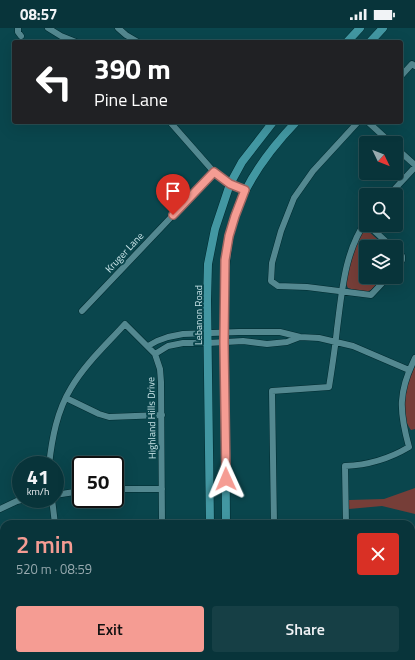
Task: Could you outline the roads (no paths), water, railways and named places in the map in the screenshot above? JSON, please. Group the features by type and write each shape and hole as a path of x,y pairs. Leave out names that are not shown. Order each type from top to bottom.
{"main road":[{"path":"349,40 360,28"},
{"path":"372,40 383,28"},
{"name":"Lebanon Road","path":"210,520 207,333 208,264 215,229 230,184 242,162 271,124"},
{"path":"226,520 224,332 225,260 229,236 245,190 269,153 294,124"}],"street":[{"path":"18,28 18,32 21,36"},
{"path":"48,28 60,36 71,40"},
{"path":"118,28 135,40"},
{"path":"403,74 414,65"},
{"path":"172,124 214,172 230,184 245,190"},
{"path":"356,124 313,171 294,198 281,231 272,263 271,281 278,286 307,287 372,295 382,284"},
{"path":"370,124 383,136"},
{"path":"396,188 415,166 403,155"},
{"name":"Kruger Lane","path":"82,311 214,172"},
{"path":"274,520 272,391 329,387 348,258 355,239 360,232"},
{"path":"376,232 384,240"},
{"name":"Highland Hills Drive","path":"66,398 70,388 83,370 125,324 155,354 160,369 162,382 162,520"},
{"path":"148,346 168,337 183,334 280,332 300,337 336,341 353,346 409,370"},
{"path":"155,354 168,346 183,342 208,343 243,341 267,344 287,342 300,337"},
{"path":"346,520 345,466 378,462 409,447 401,411 402,395 409,370 415,358"},
{"path":"50,456 52,441 59,414 66,398 99,414 109,417 162,415"},
{"path":"124,489 162,489"},
{"path":"0,509 12,503"},
{"path":"53,508 55,520"}]}
